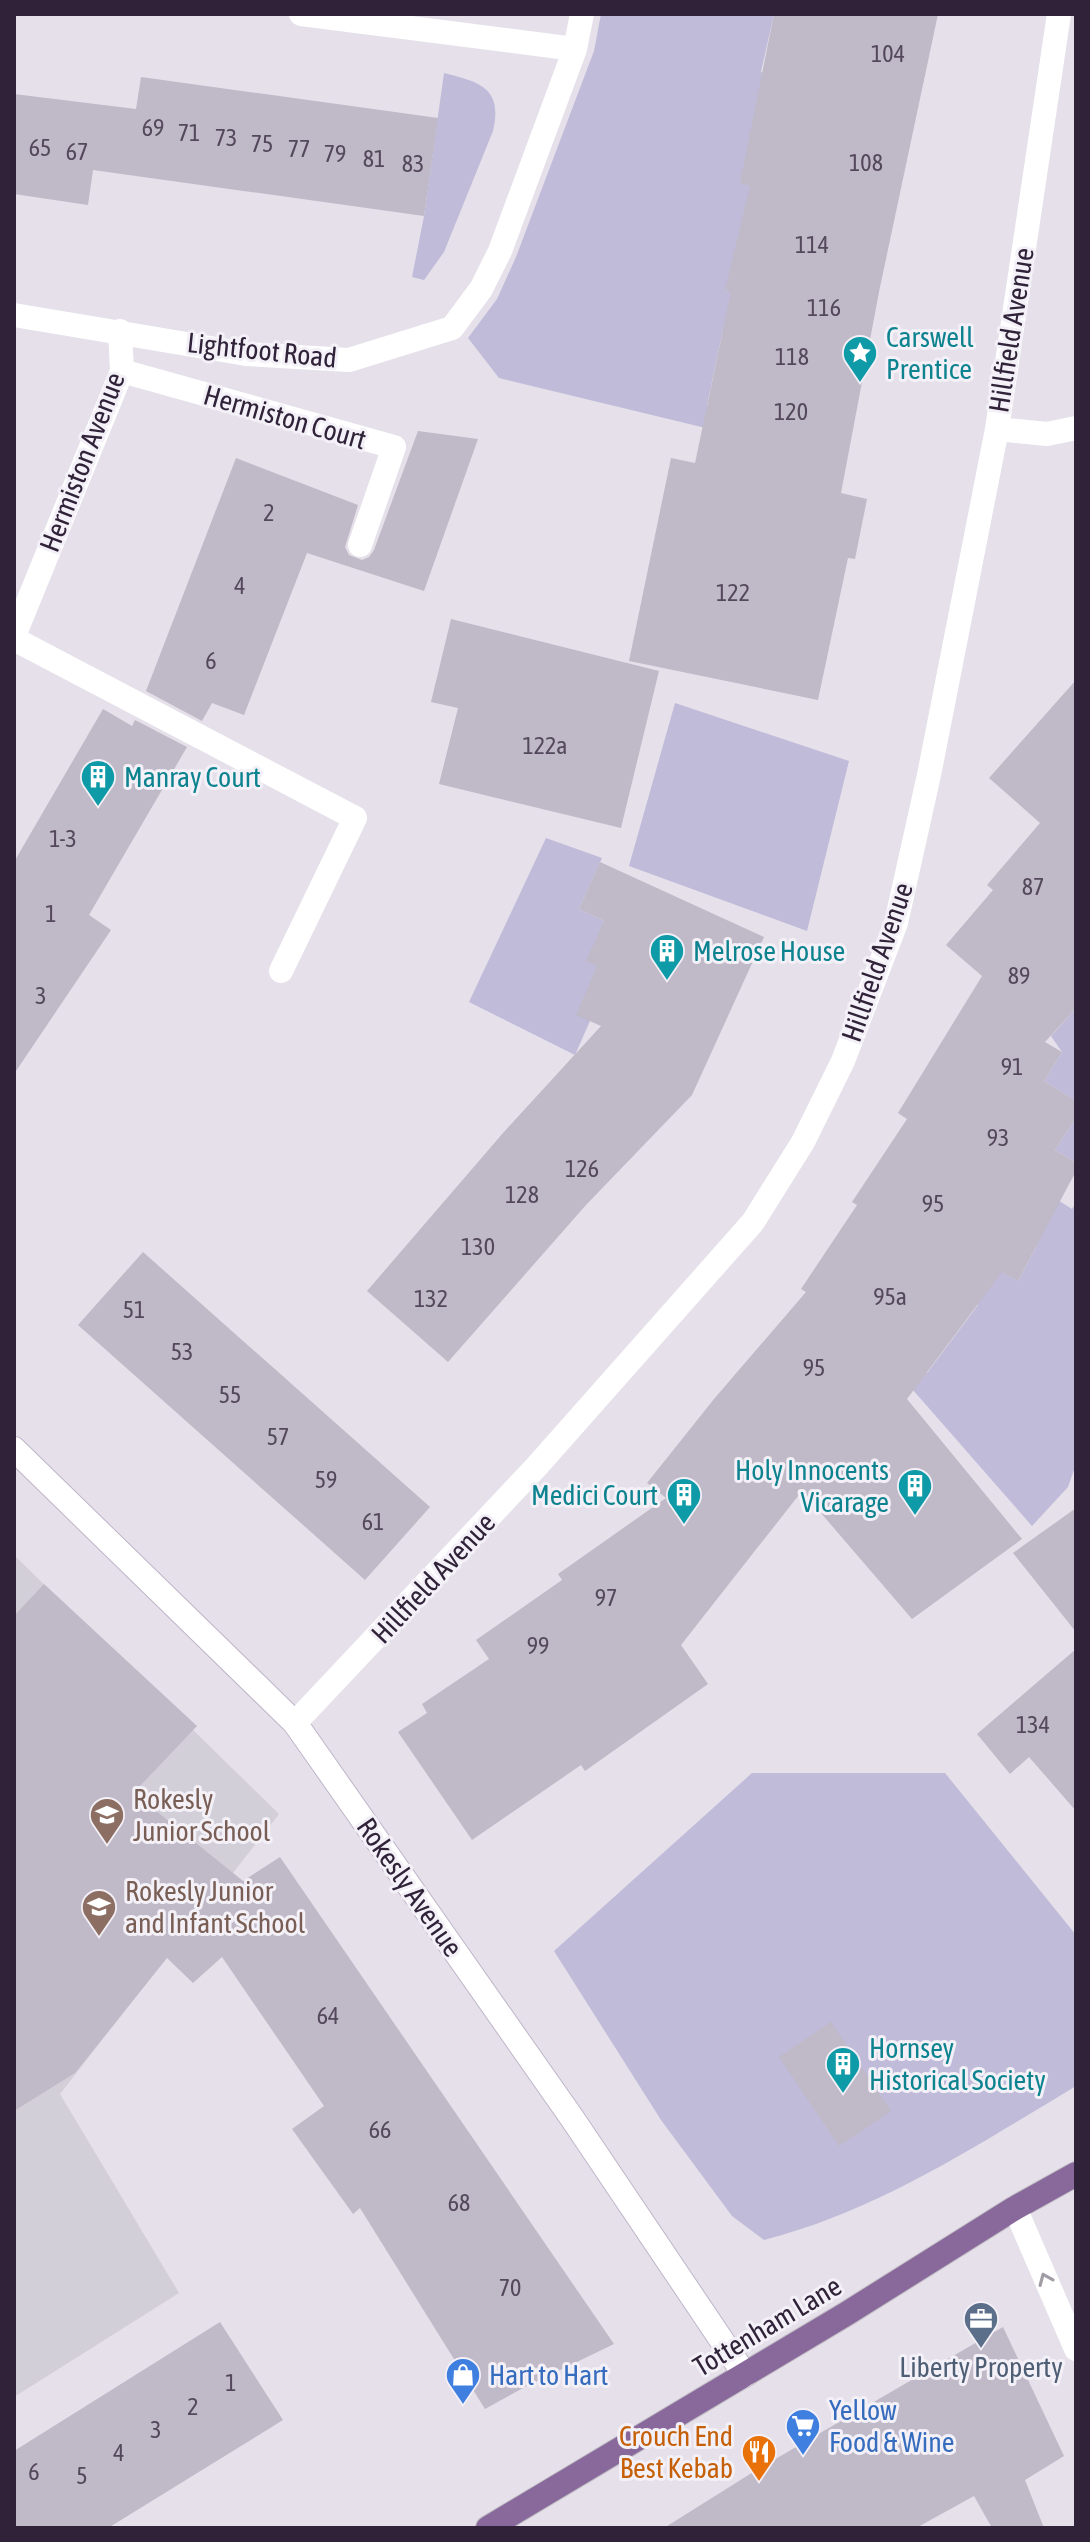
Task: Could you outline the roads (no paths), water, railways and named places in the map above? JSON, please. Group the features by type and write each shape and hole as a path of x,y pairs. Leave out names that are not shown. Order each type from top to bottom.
{"main road":[{"name":"Tottenham Lane","path":"488,2528 1076,2174"}],"street":[{"path":"301,14 575,49"},
{"name":"Lightfoot Road","path":"14,315 246,354 349,360 452,328 481,289 500,251 575,49 582,14"},
{"name":"Hillfield Avenue","path":"295,1723 537,1466 753,1222 803,1142 843,1061 896,923 929,775 997,429 1059,14"},
{"name":"Hermiston Avenue","path":"14,637 122,371 120,331"},
{"name":"Hermiston Court","path":"122,371 394,447 360,545"},
{"path":"997,429 1047,434 1076,428"},
{"path":"14,637 355,818 281,971"},
{"name":"Rokesly Avenue","path":"14,1449 295,1723 572,2118 745,2375"},
{"path":"1015,2208 1076,2349"}],"place":[{"name":"Carswell Prentice","path":"860,384"},
{"name":"Manray Court","path":"98,808"},
{"name":"Melrose House","path":"667,982"},
{"name":"Holy Innocents Vicarage","path":"915,1517"},
{"name":"Medici Court","path":"684,1526"},
{"name":"Rokesly Junior School","path":"107,1846"},
{"name":"Rokesly Junior and Infant School","path":"99,1938"},
{"name":"Hornsey Historical Society","path":"843,2095"},
{"name":"Liberty Property","path":"981,2350"},
{"name":"Hart to Hart","path":"463,2406"},
{"name":"Yellow Food & Wine","path":"803,2457"},
{"name":"Crouch End Best Kebab","path":"759,2483"}]}
